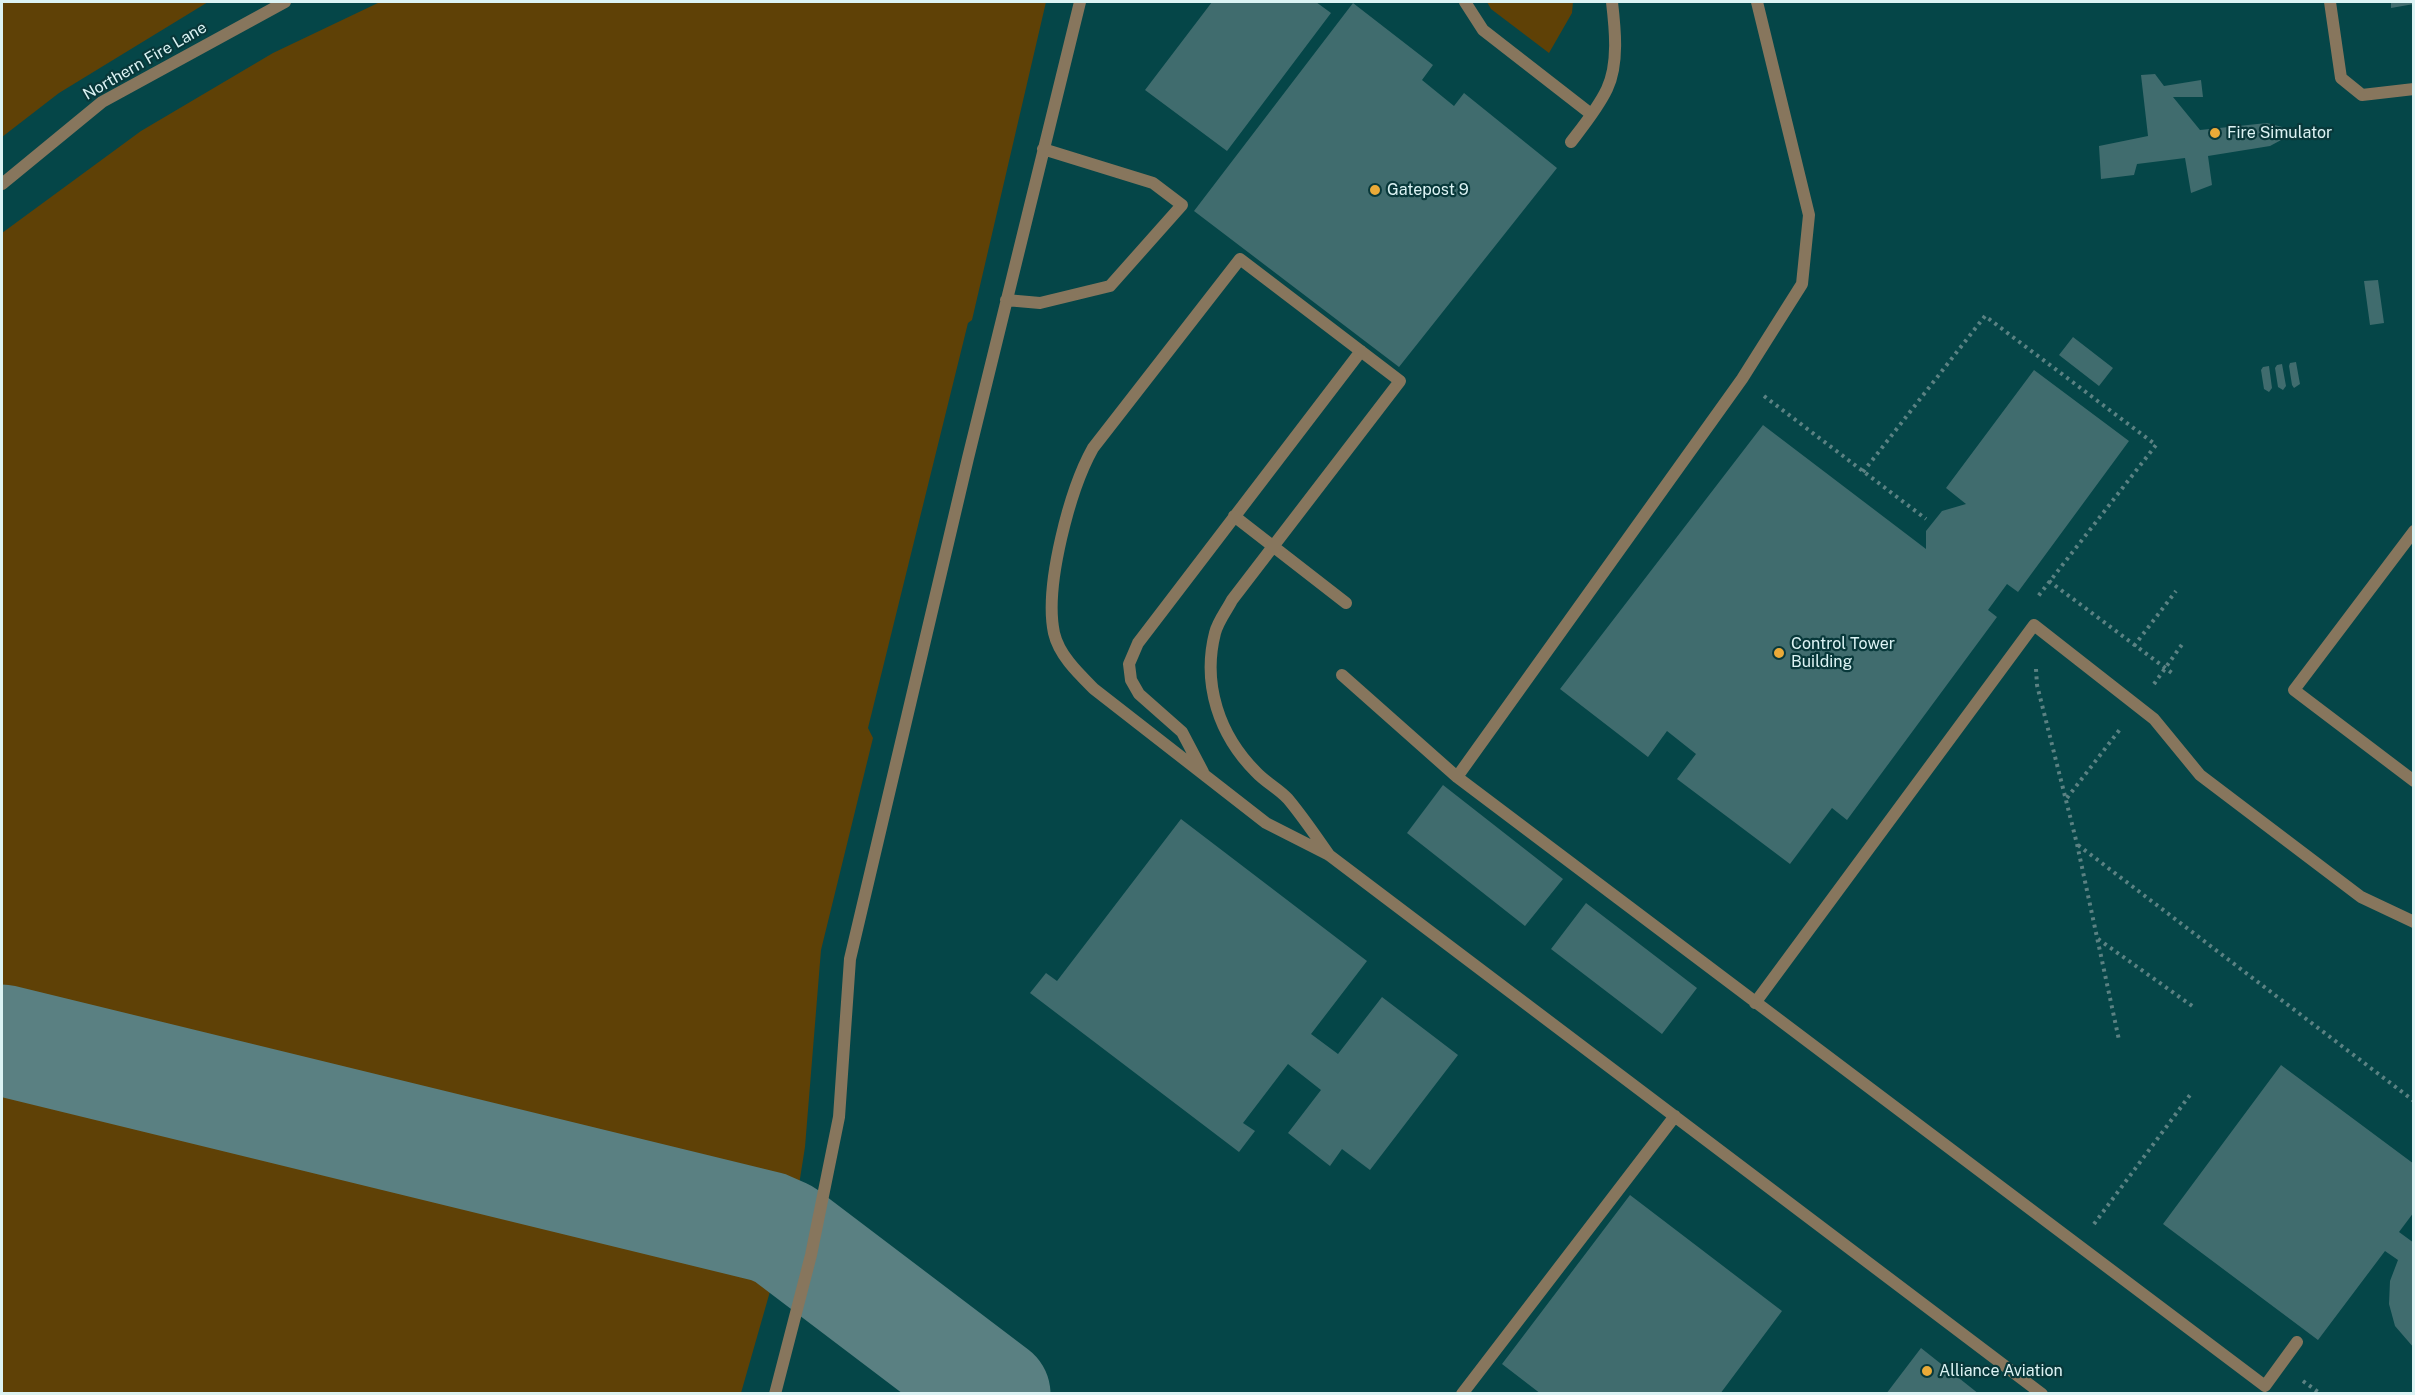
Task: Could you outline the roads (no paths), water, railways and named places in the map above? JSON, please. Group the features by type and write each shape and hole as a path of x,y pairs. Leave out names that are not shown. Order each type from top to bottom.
{"lane":[{"name":"Northern Fire Lane","path":"2,184 102,102 285,2"},
{"path":"775,1394 811,1255 839,1117 850,959 1006,300 1080,2"},
{"path":"1465,2 1483,30 1592,114"},
{"path":"1571,142 1609,86 1614,62 1612,2"},
{"path":"1456,777 1742,379 1802,284 1809,215 1757,2"},
{"path":"2330,2 2341,78 2361,95 2414,89"},
{"path":"1006,300 1040,303 1110,286 1182,205 1153,183 1043,148"},
{"path":"1329,855 1286,797 1256,773 1232,744 1217,713 1211,684 1210,657 1215,630 1233,600 1400,381 1240,259 1093,448 1080,470 1059,551 1051,604 1054,634 1071,666 1094,689 1266,823 1329,855 2042,1394"},
{"path":"1205,775 1182,732 1138,694 1131,680 1129,664 1138,643 1360,351"},
{"path":"1234,516 1346,603"},
{"path":"2414,531 2294,690 2414,781"},
{"path":"1755,1003 2034,625 2154,719 2200,775 2361,897 2414,922"},
{"path":"1342,675 1456,777 2265,1386 2297,1342"},
{"path":"1462,1394 1675,1116"}],"place":[{"name":"Fire Simulator","path":"2215,133"},
{"name":"Gatepost 9","path":"1375,190"},
{"name":"Control Tower Building","path":"1779,653"},
{"name":"Alliance Aviation","path":"1927,1371"}]}
